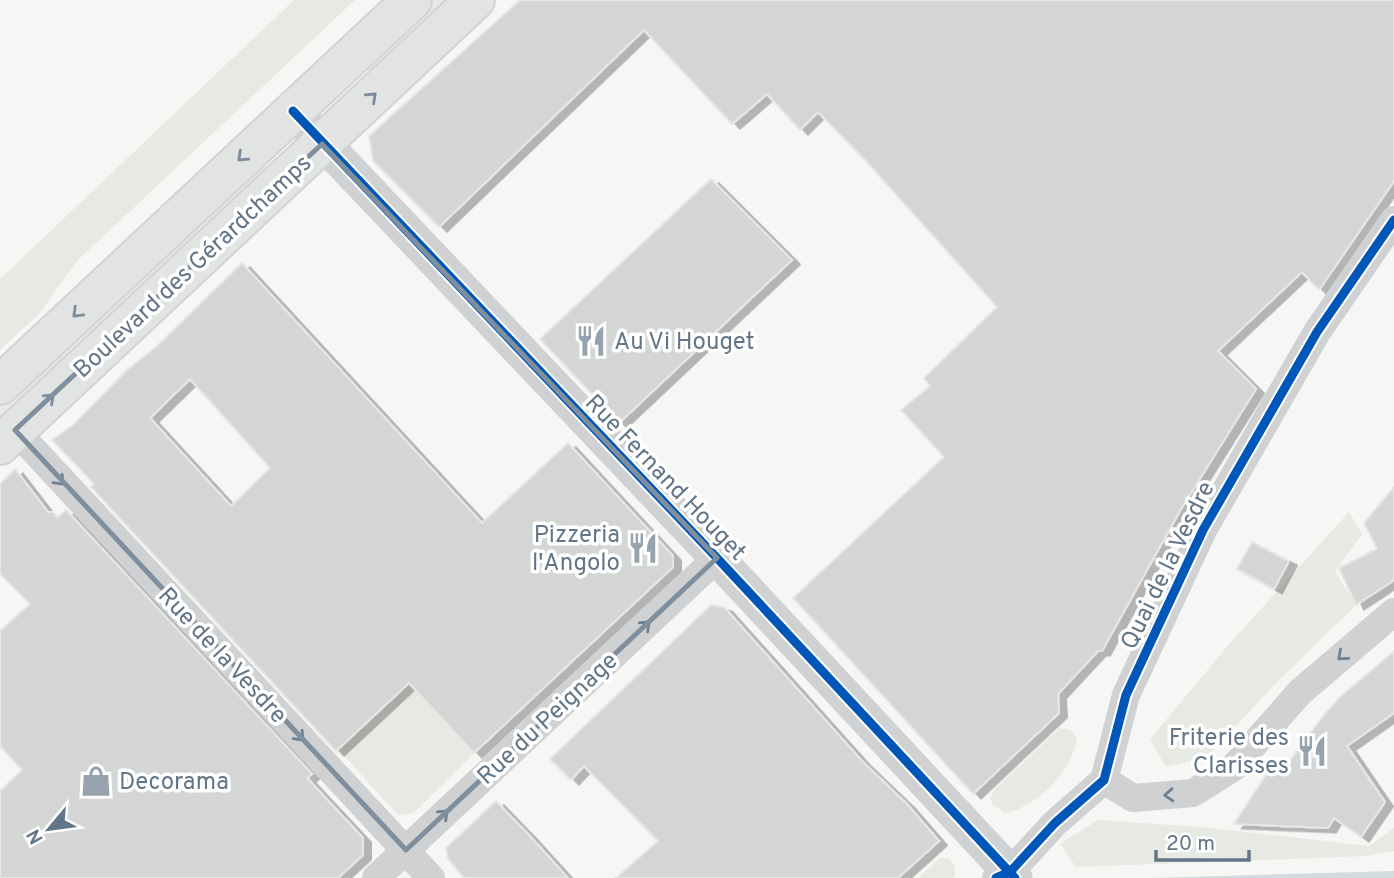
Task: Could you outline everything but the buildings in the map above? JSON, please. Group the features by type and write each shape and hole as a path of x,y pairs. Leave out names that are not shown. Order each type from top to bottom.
{"highway":[{"name":"Boulevard des Gérardchamps","path":"0,386 412,0"},
{"name":"Boulevard des Gérardchamps","path":"8,438 475,0"}],"street":[{"name":"Rue Fernand Houget","path":"293,111 717,558 1007,876"},
{"name":"Quai de la Vesdre","path":"1104,780 1126,695 1203,530 1317,332 1394,220"},
{"name":"Rue de la Vesdre","path":"8,438 50,470 431,878"},
{"name":"Rue du Peignage","path":"376,878 717,558"},
{"path":"1007,876 1055,823 1104,780 1133,798 1193,793 1234,767 1300,692 1394,612"}],"highlighted area":[{"path":"322,144 717,558 406,850 15,430"}],"shaded area":[{"path":"294,0 355,0 77,261 39,314 0,350 0,279"},
{"path":"433,0 453,0 371,74 363,66"},
{"path":"262,166 267,166 267,171 0,427 0,407 242,178"},
{"path":"1349,512 1362,534 1335,571 1356,605 1277,682 1207,757 1166,767 1150,739 1231,642"},
{"path":"409,683 474,753 414,813 398,815 338,749"},
{"path":"1060,728 1071,730 1077,738 1069,763 1052,786 1029,803 1005,813 993,805 990,798 995,789"},
{"path":"1098,820 1200,827 1369,846 1394,828 1394,851 1367,856 1076,867 1060,844"},
{"path":"940,858 949,858 953,863 953,878 918,878"},
{"path":"1394,871 1394,878 1152,878"}],"cycle path":[{"path":"293,111 717,558 1015,878"},
{"path":"996,878 1010,872 1055,823 1104,780 1126,695 1203,530 1317,332 1394,220"}],"place":[{"name":"Au Vi Houget","path":"591,341"},
{"name":"Pizzeria l'Angolo","path":"643,548"},
{"name":"Friterie des Clarisses","path":"1312,751"},
{"name":"Decorama","path":"96,781"}]}
